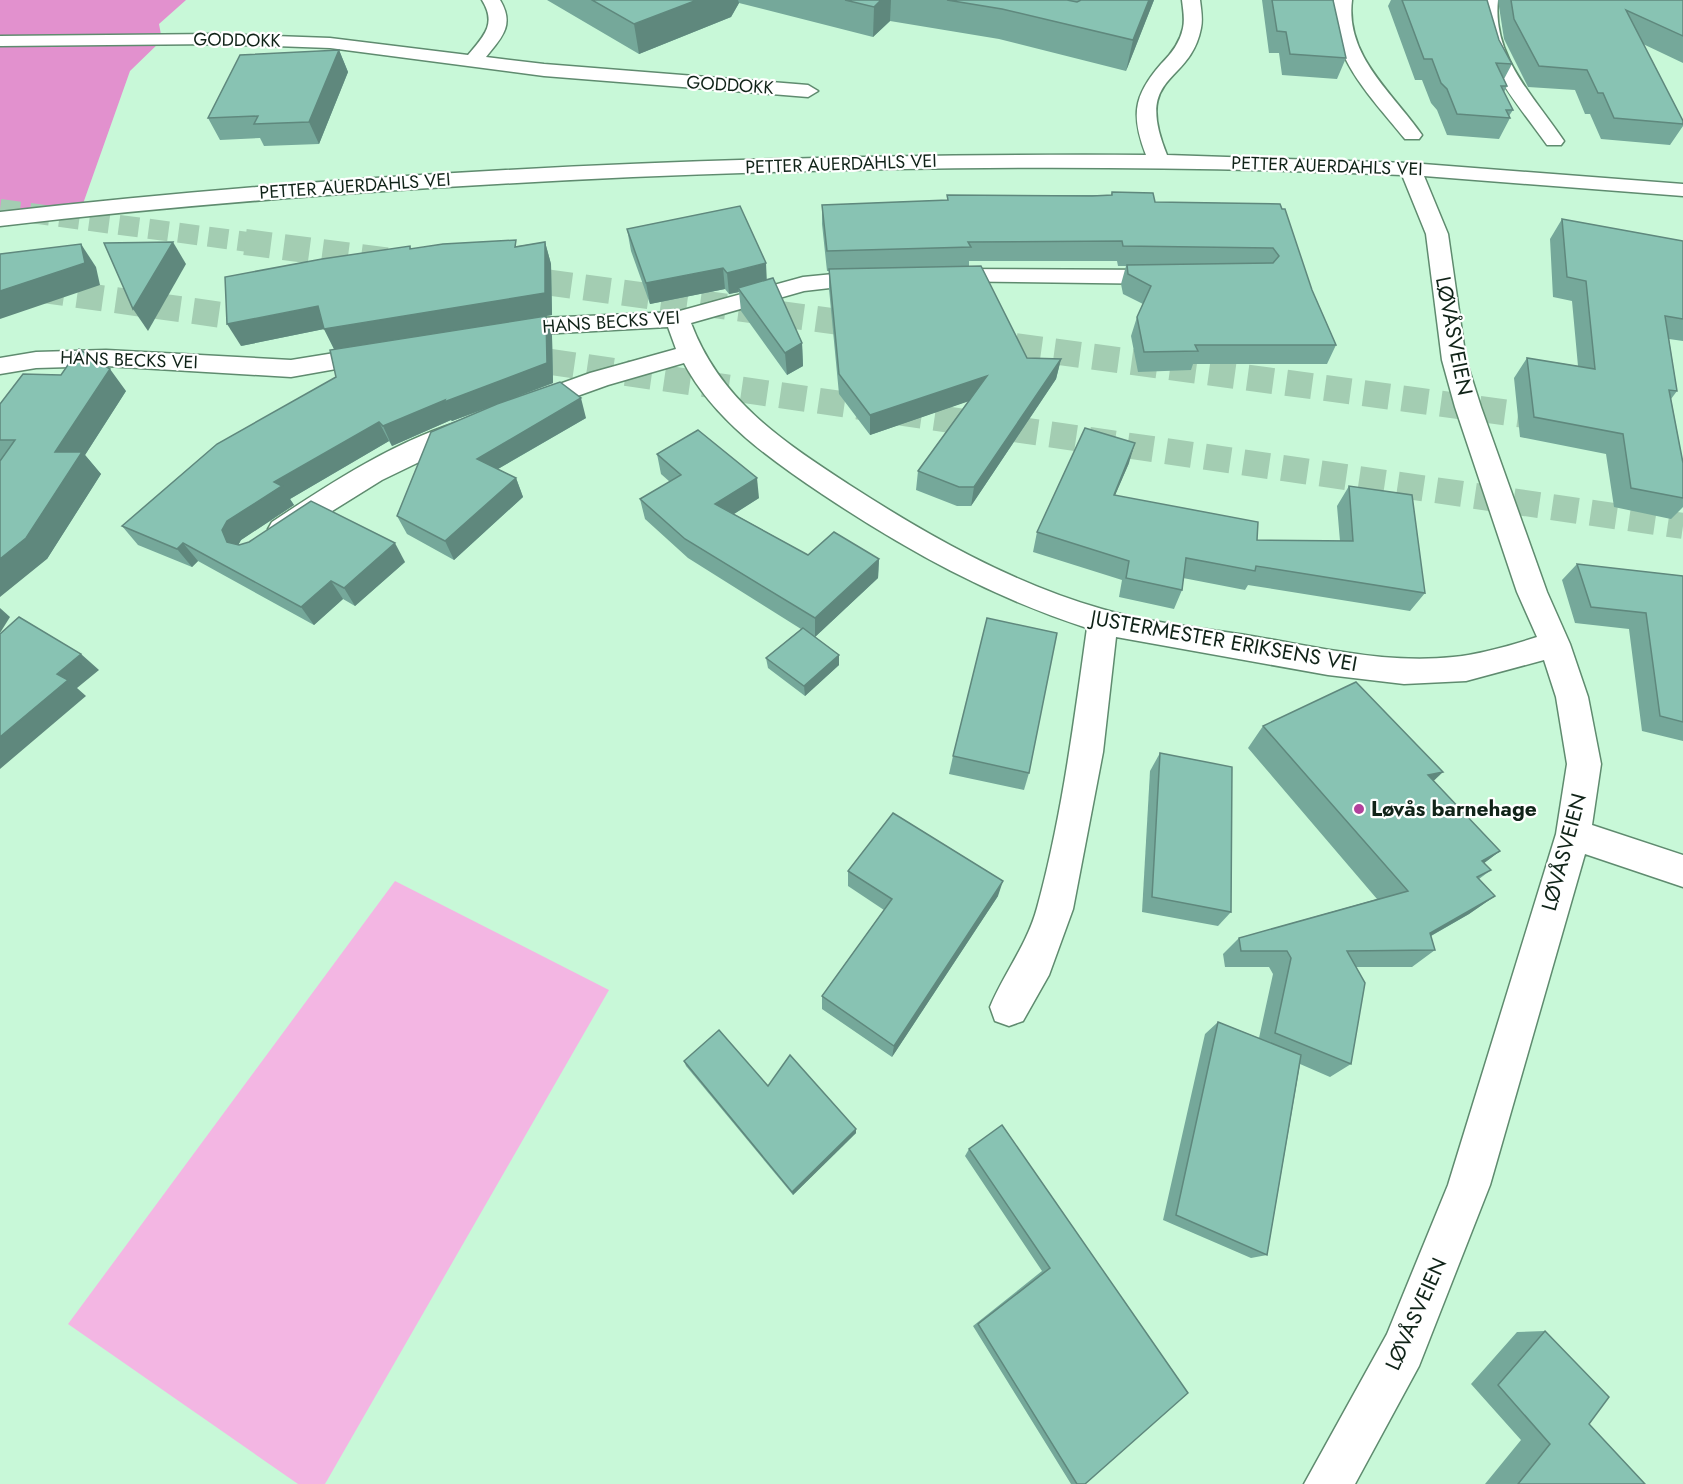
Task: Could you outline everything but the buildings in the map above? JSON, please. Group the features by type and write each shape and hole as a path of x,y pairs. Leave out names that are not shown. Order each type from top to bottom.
{"street":[{"path":"472,62 497,27 499,13 491,0"},
{"path":"1159,161 1146,121 1149,96 1160,75 1179,55 1189,40 1193,22 1191,0"},
{"path":"1343,0 1341,24 1353,55 1412,135"},
{"path":"1489,0 1486,23 1492,48 1554,141"},
{"name":"GODDOKK","path":"0,41 217,39 330,43 472,62 808,91"},
{"name":"PETTER AUERDAHLS VEI","path":"0,219 209,196 480,177 832,162 1159,161 1410,169 1683,190"},
{"name":"LØVÅSVEIEN","path":"1328,1484 1403,1350 1469,1185 1573,834 1584,764 1575,709 1555,644 1532,592 1454,360 1437,234 1410,169"},
{"name":"HANS BECKS VEI","path":"487,334 541,326 677,320 803,284 832,279 904,276 1187,277"},
{"name":"JUSTERMESTER ERIKSENS VEI","path":"677,320 688,354 702,376 743,422 851,500 942,555 999,585 1103,622 1340,664 1409,671 1453,670 1499,661 1555,644"},
{"name":"HANS BECKS VEI","path":"0,366 45,358 75,356 157,359 280,369 405,348"},
{"path":"260,543 336,494 428,444 599,379 688,354"},
{"path":"1009,1007 1036,962 1055,909 1086,752 1103,622"},
{"path":"1573,834 1683,870"}],"shaded area":[{"path":"0,0 186,0 159,24 162,40 130,71 79,215 0,222"},
{"path":"395,881 609,990 325,1484 298,1484 68,1324"}],"tunnel":[{"path":"0,209 256,243"},
{"path":"245,242 391,261"},
{"path":"507,277 876,327"},
{"path":"0,284 272,322"},
{"path":"977,341 1562,420"},
{"path":"510,356 1683,526"}],"place":[{"name":"Løvås barnehage","path":"1359,809"}]}
